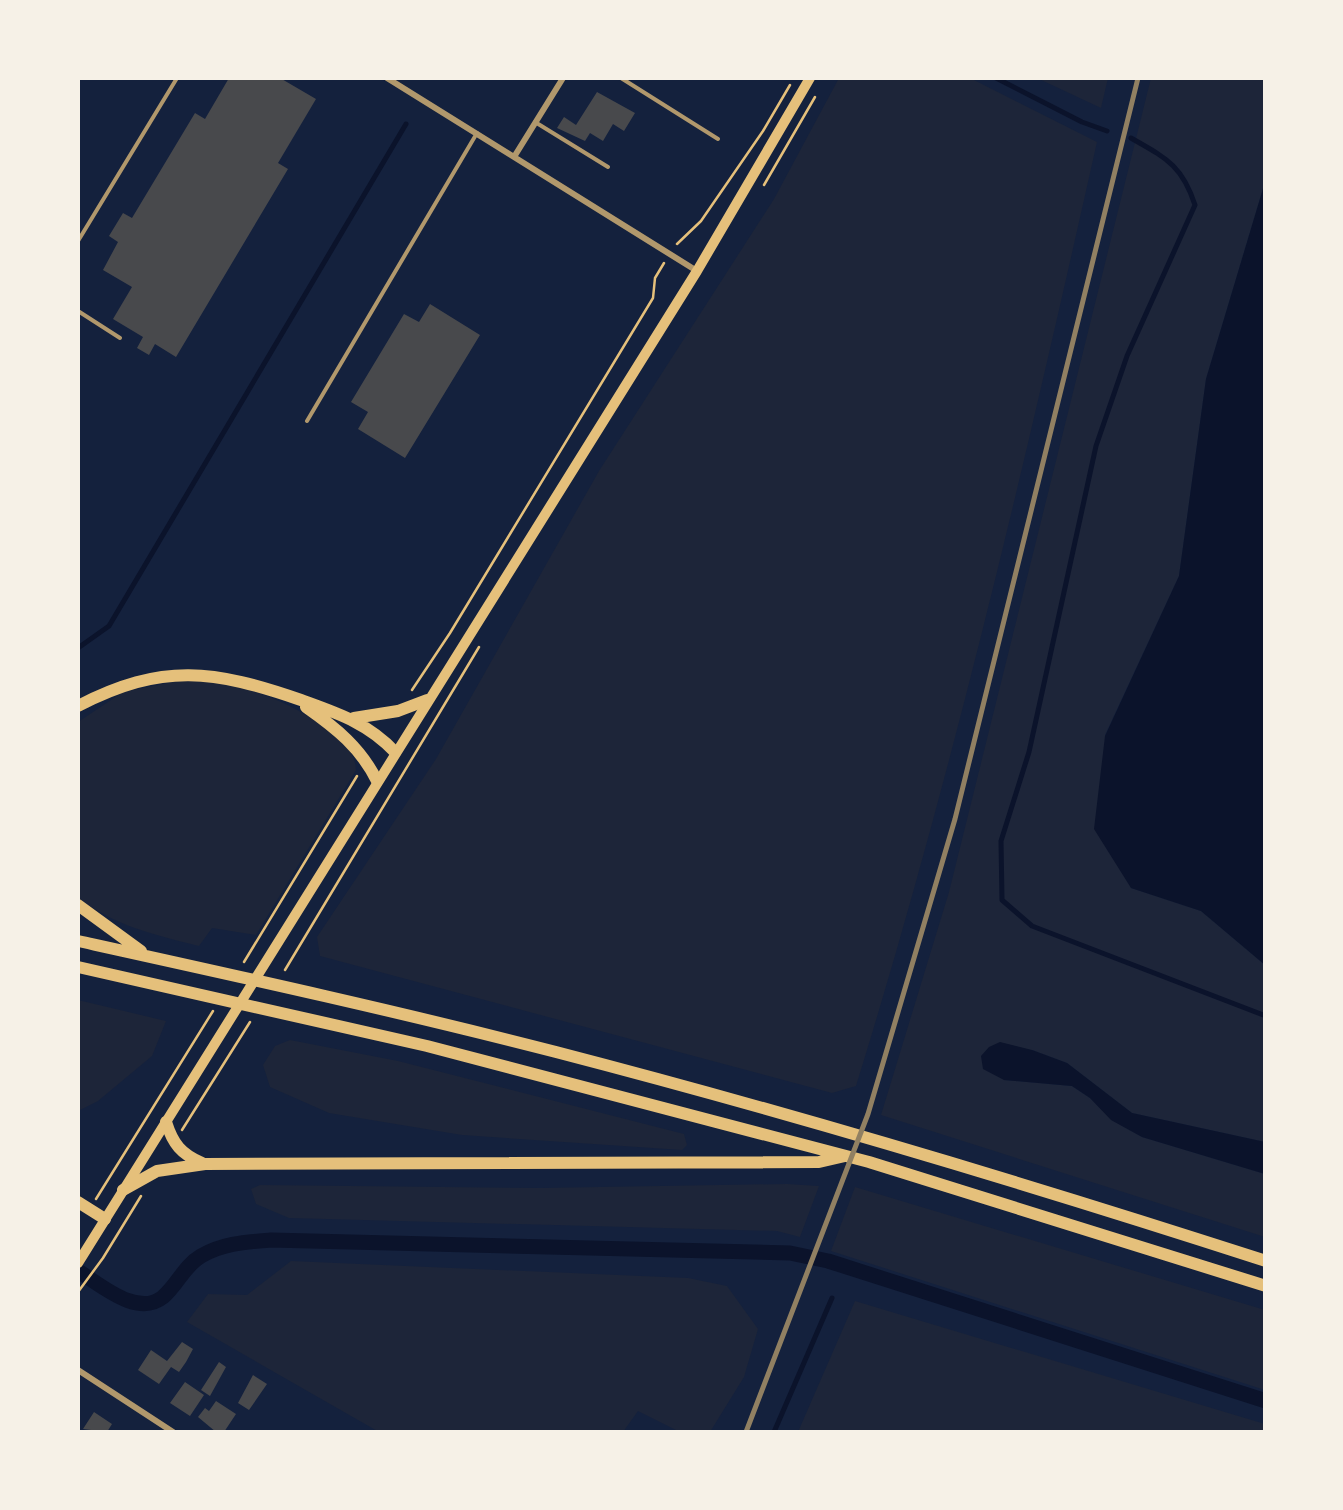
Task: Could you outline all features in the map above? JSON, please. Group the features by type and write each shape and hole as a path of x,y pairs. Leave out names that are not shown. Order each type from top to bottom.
{"highway":[{"path":"78,706 138,680 190,675 247,681 352,718 370,728 395,752"},
{"path":"292,697 331,725 367,760 376,781"},
{"path":"352,718 398,711 428,700"},
{"path":"78,905 151,958"},
{"path":"78,942 310,992 556,1052 834,1128 1266,1261"},
{"path":"78,967 427,1046 822,1156"},
{"path":"166,1122 174,1144 188,1157 206,1164"},
{"path":"124,1190 157,1171 206,1164 845,1156 1266,1286"},
{"path":"84,1206 105,1219"}],"main road":[{"path":"79,1261 697,271 810,78"}],"street":[{"path":"387,78 697,271"},
{"path":"514,156 563,78"},
{"path":"78,1370 172,1432"}],"lane":[{"path":"78,241 177,78"},
{"path":"621,78 718,138"},
{"path":"535,122 608,167"},
{"path":"307,422 477,134"},
{"path":"78,312 120,338"}],"path":[{"path":"398,711 450,633 653,298 655,278 670,254 686,232 701,221 794,78"},
{"path":"270,920 367,760"},
{"path":"84,1206 210,1016"},
{"path":"78,1292 96,1268"}],"shaded area":[{"path":"839,78 970,78 1097,142 986,617 924,852 856,1086 832,1093 320,956 317,937 436,759 599,471 774,199"},
{"path":"1037,78 1108,78 1101,108"},
{"path":"1151,78 1265,78 1265,182 1206,379 1179,576 1105,735 1131,888 1201,911 1265,965 1265,1142 1132,1113 1067,1063 1032,1050 1004,1080 1072,1086 1112,1120 1142,1137 1265,1174 1265,1237 881,1115 949,892"},
{"path":"1265,182 1265,965 1201,911 1131,888 1094,829 1105,736 1179,576 1206,379"},
{"path":"178,681 237,687 291,707 342,741 353,756 356,770 256,935 212,928 199,946 120,922 78,897 78,722 123,692"},
{"path":"78,1000 166,1021 152,1056 98,1101 78,1111"},
{"path":"290,1040 398,1061 684,1134 687,1145 682,1150 462,1135 329,1113 270,1087 263,1065 275,1046"},
{"path":"1000,1042 1067,1063 1132,1113 1265,1142 1265,1174 1142,1137 1111,1120 1072,1086 1004,1080 983,1069 981,1056"},
{"path":"260,1185 541,1188 819,1186 800,1237 777,1231 289,1218 256,1204 251,1189"},
{"path":"855,1187 1265,1310 1265,1390 831,1251"},
{"path":"291,1261 688,1278 727,1286 758,1329 744,1377 710,1432 680,1432 638,1411 623,1432 379,1432 187,1322 208,1294 247,1295"},
{"path":"855,1301 1265,1424 1265,1432 798,1432"}],"building":[{"path":"229,78 280,78 316,99 278,163 288,169 176,357 155,344 149,355 137,348 143,337 113,319 132,287 103,270 118,242 109,236 123,213 132,218 195,113 205,119"},
{"path":"597,92 635,113 624,131 613,124 603,141 590,133 585,141 557,128 564,117 576,125"},
{"path":"430,304 480,335 405,458 358,429 368,412 351,402 404,314 419,322"},
{"path":"182,1342 193,1349 179,1372 171,1367 159,1384 138,1370 151,1350 167,1361"},
{"path":"219,1362 226,1367 210,1396 201,1390"},
{"path":"253,1375 267,1384 249,1410 238,1403"},
{"path":"185,1382 204,1395 190,1416 170,1403"},
{"path":"216,1401 236,1414 224,1432 216,1432 198,1417"},
{"path":"94,1412 112,1424 107,1432 83,1429"}],"waterway":[{"path":"996,78 1107,131"},
{"path":"78,648 109,626 406,124"},
{"path":"1131,138 1178,171 1195,205 1127,356 1096,446 1029,752 1001,841 1002,900 1032,926 1266,1016"},
{"path":"78,1271 119,1297 142,1304 163,1297 190,1265 209,1252 271,1240 790,1253 828,1261 1266,1401"},
{"path":"774,1432 832,1298"}],"railway":[{"path":"746,1432 868,1114 955,819 1138,78"}]}
